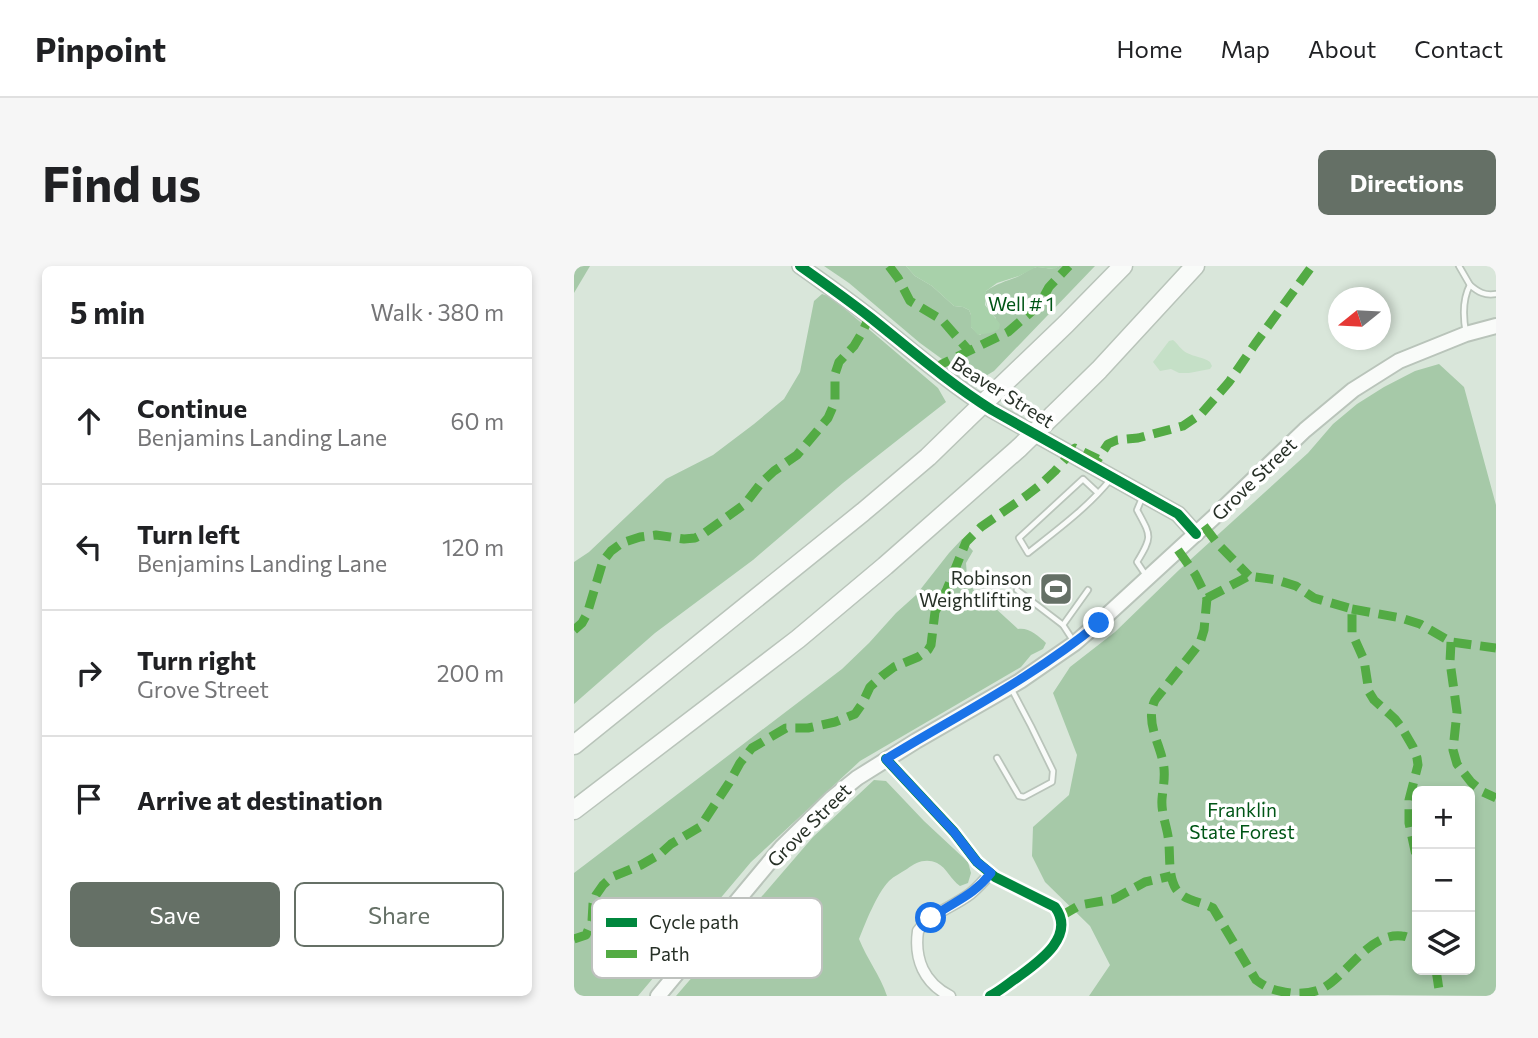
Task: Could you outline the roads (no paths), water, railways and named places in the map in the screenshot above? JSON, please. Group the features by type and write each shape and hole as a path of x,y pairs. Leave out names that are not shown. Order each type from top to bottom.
{"highway":[{"path":"574,746 928,457 1123,266"},
{"path":"574,810 798,639 885,566 1019,448 1098,370 1195,266"}],"main road":[{"name":"Beaver Street","path":"800,266 969,396 1178,514 1196,534"},
{"name":"Grove Street","path":"740,898 782,847 849,784 886,759 1010,687 1075,643 1196,534 1305,430 1353,390 1399,361 1466,334 1496,326"},
{"name":"Grove Street","path":"658,996 673,978"}],"street":[{"path":"886,759 954,832 977,862 995,877 1055,907 1061,916 1061,931 1044,956 990,996"},
{"path":"950,996 937,989 924,972 917,948 918,931 939,912 969,895 991,873"}],"lane":[{"path":"1459,266 1470,285 1478,292 1496,294"},
{"path":"1466,334 1464,299 1470,285"},
{"path":"1098,493 1083,480 1019,538 1028,553 1079,512 1098,493 1113,476"},
{"path":"1145,494 1139,501 1137,510 1149,533 1148,544 1137,562 1148,578"},
{"path":"1017,590 1063,625 1075,643"},
{"path":"1063,625 1088,590"},
{"path":"997,758 1019,796 1024,797 1052,782 1053,771 1010,687"}],"place":[{"name":"Robinson Weightlifting","path":"1056,589"}],"park label":[{"name":"Well # 1","path":"1021,304"},
{"name":"Franklin State Forest","path":"1242,821"}]}
